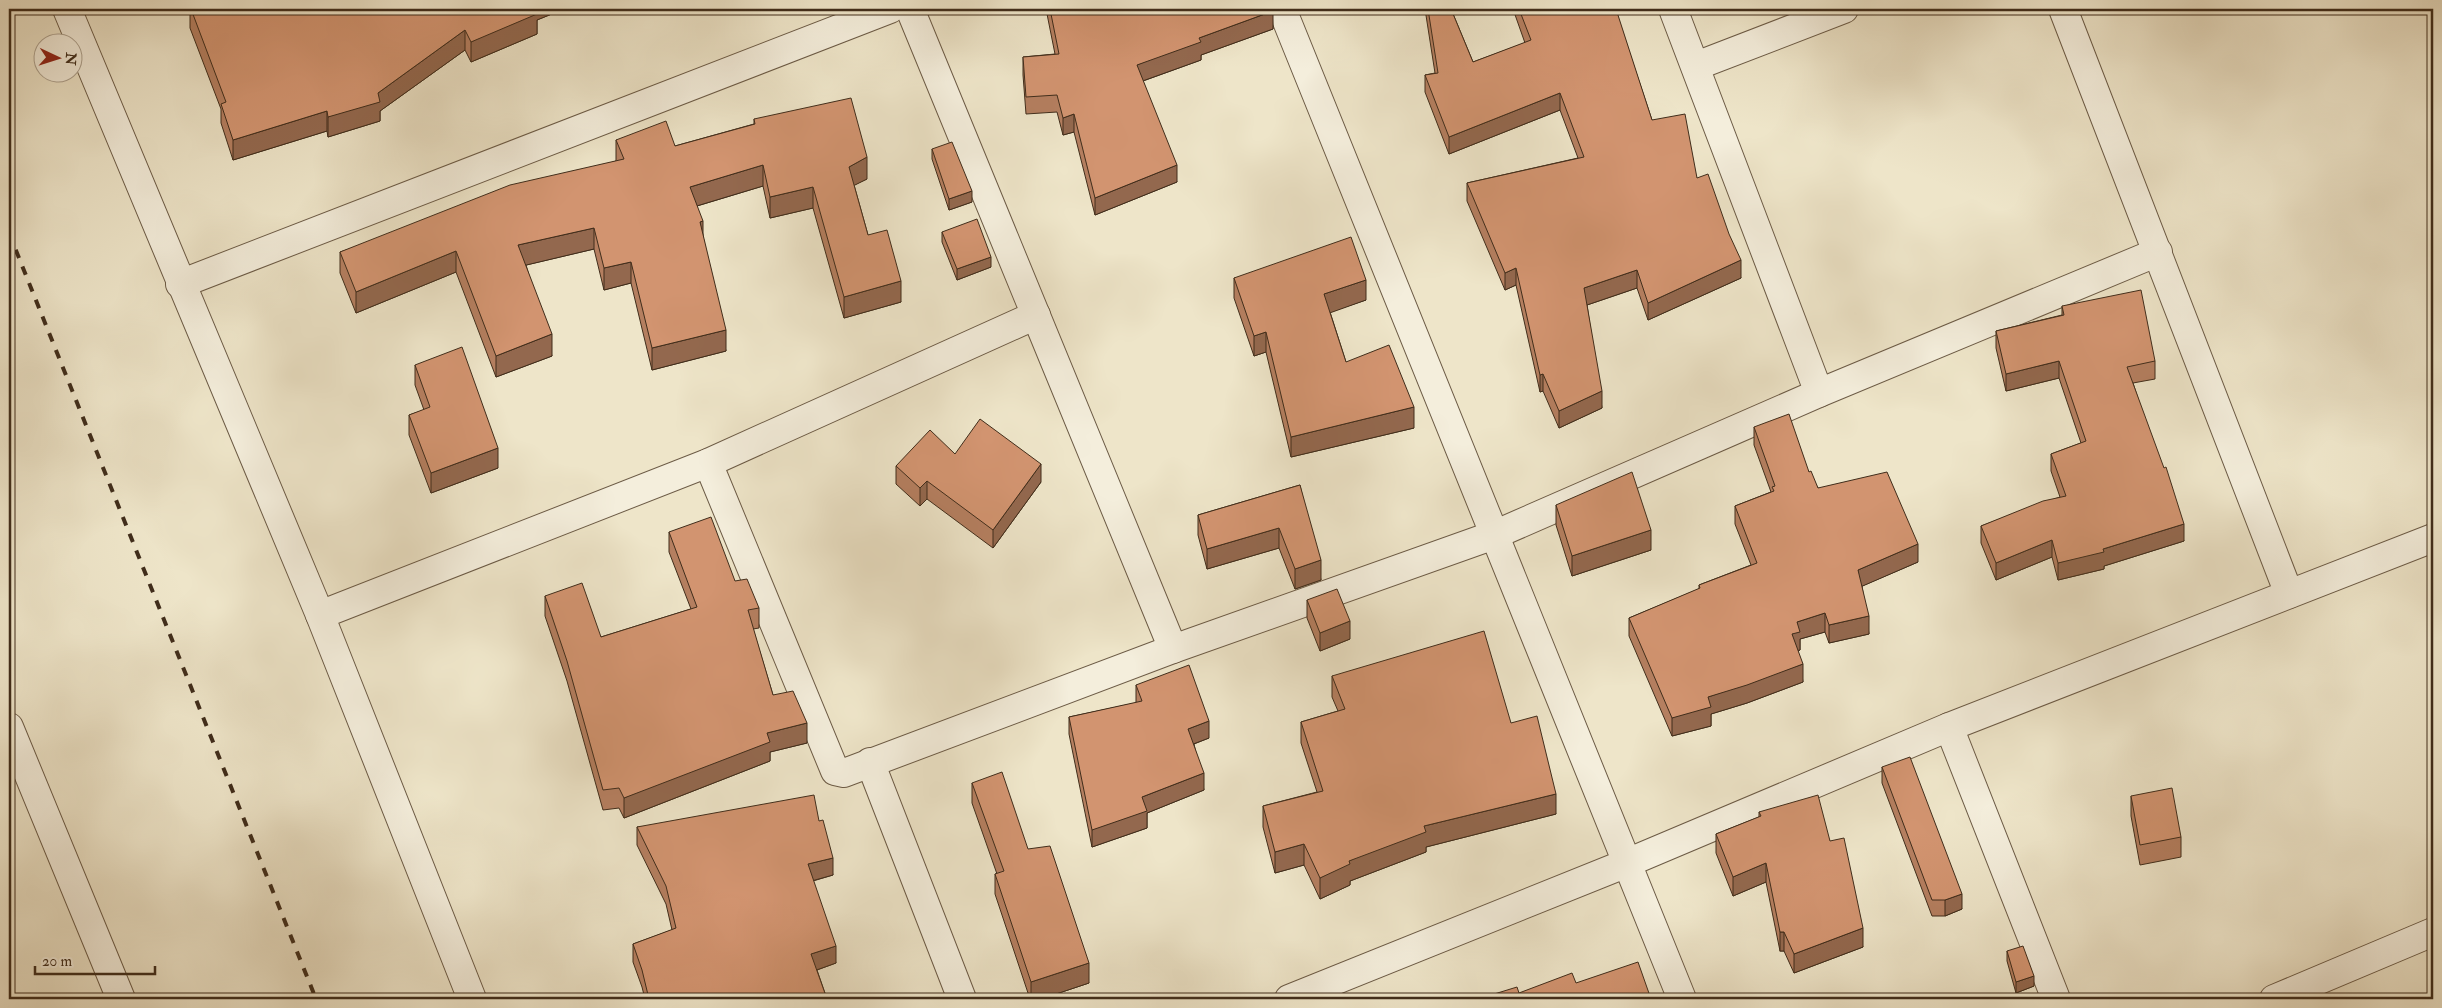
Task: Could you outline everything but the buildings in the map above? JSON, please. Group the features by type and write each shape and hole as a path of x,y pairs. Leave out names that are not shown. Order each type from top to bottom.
{"street":[{"path":"67,9 180,284 320,615 472,999"},
{"path":"180,284 890,9"},
{"path":"910,9 1173,649"},
{"path":"1282,9 1682,999"},
{"path":"1673,9 1819,393"},
{"path":"1696,66 1844,9"},
{"path":"2063,9 2289,594"},
{"path":"708,463 835,770 844,773 1173,649 1494,535 1819,393 2158,252"},
{"path":"320,615 708,463 1036,315"},
{"path":"1298,998 1627,863 1949,727 2433,538"},
{"path":"9,727 121,999"},
{"path":"1949,727 2056,999"},
{"path":"870,762 962,999"},
{"path":"2274,999 2433,932"}],"railway":[{"path":"9,233 316,999"}]}
